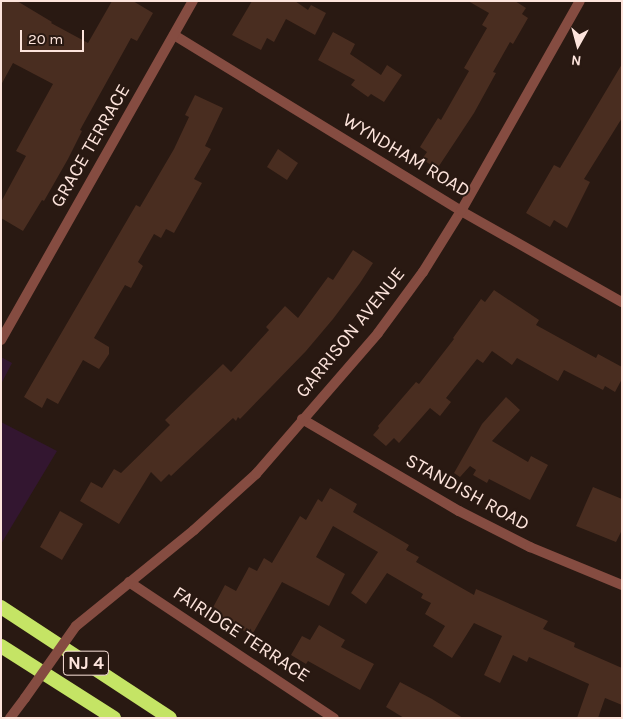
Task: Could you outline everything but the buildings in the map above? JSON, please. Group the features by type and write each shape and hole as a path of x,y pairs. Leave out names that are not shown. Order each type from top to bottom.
{"highway":[{"name":"NJ 4","path":"1,607 170,718"},
{"name":"NJ 4","path":"1,646 114,718"}],"street":[{"name":"GRACE TERRACE","path":"1,340 193,1"},
{"name":"GARRISON AVENUE","path":"10,718 76,626 194,530 256,474 378,333 423,272 461,211 580,1"},
{"name":"WYNDHAM ROAD","path":"174,35 461,211 622,302"},
{"name":"STANDISH ROAD","path":"302,419 477,520 530,548 622,585"},
{"name":"FAIRIDGE TERRACE","path":"129,582 334,718"}],"shaded area":[{"path":"1,357 12,363 1,384"},
{"path":"1,422 57,451 1,544"}]}
